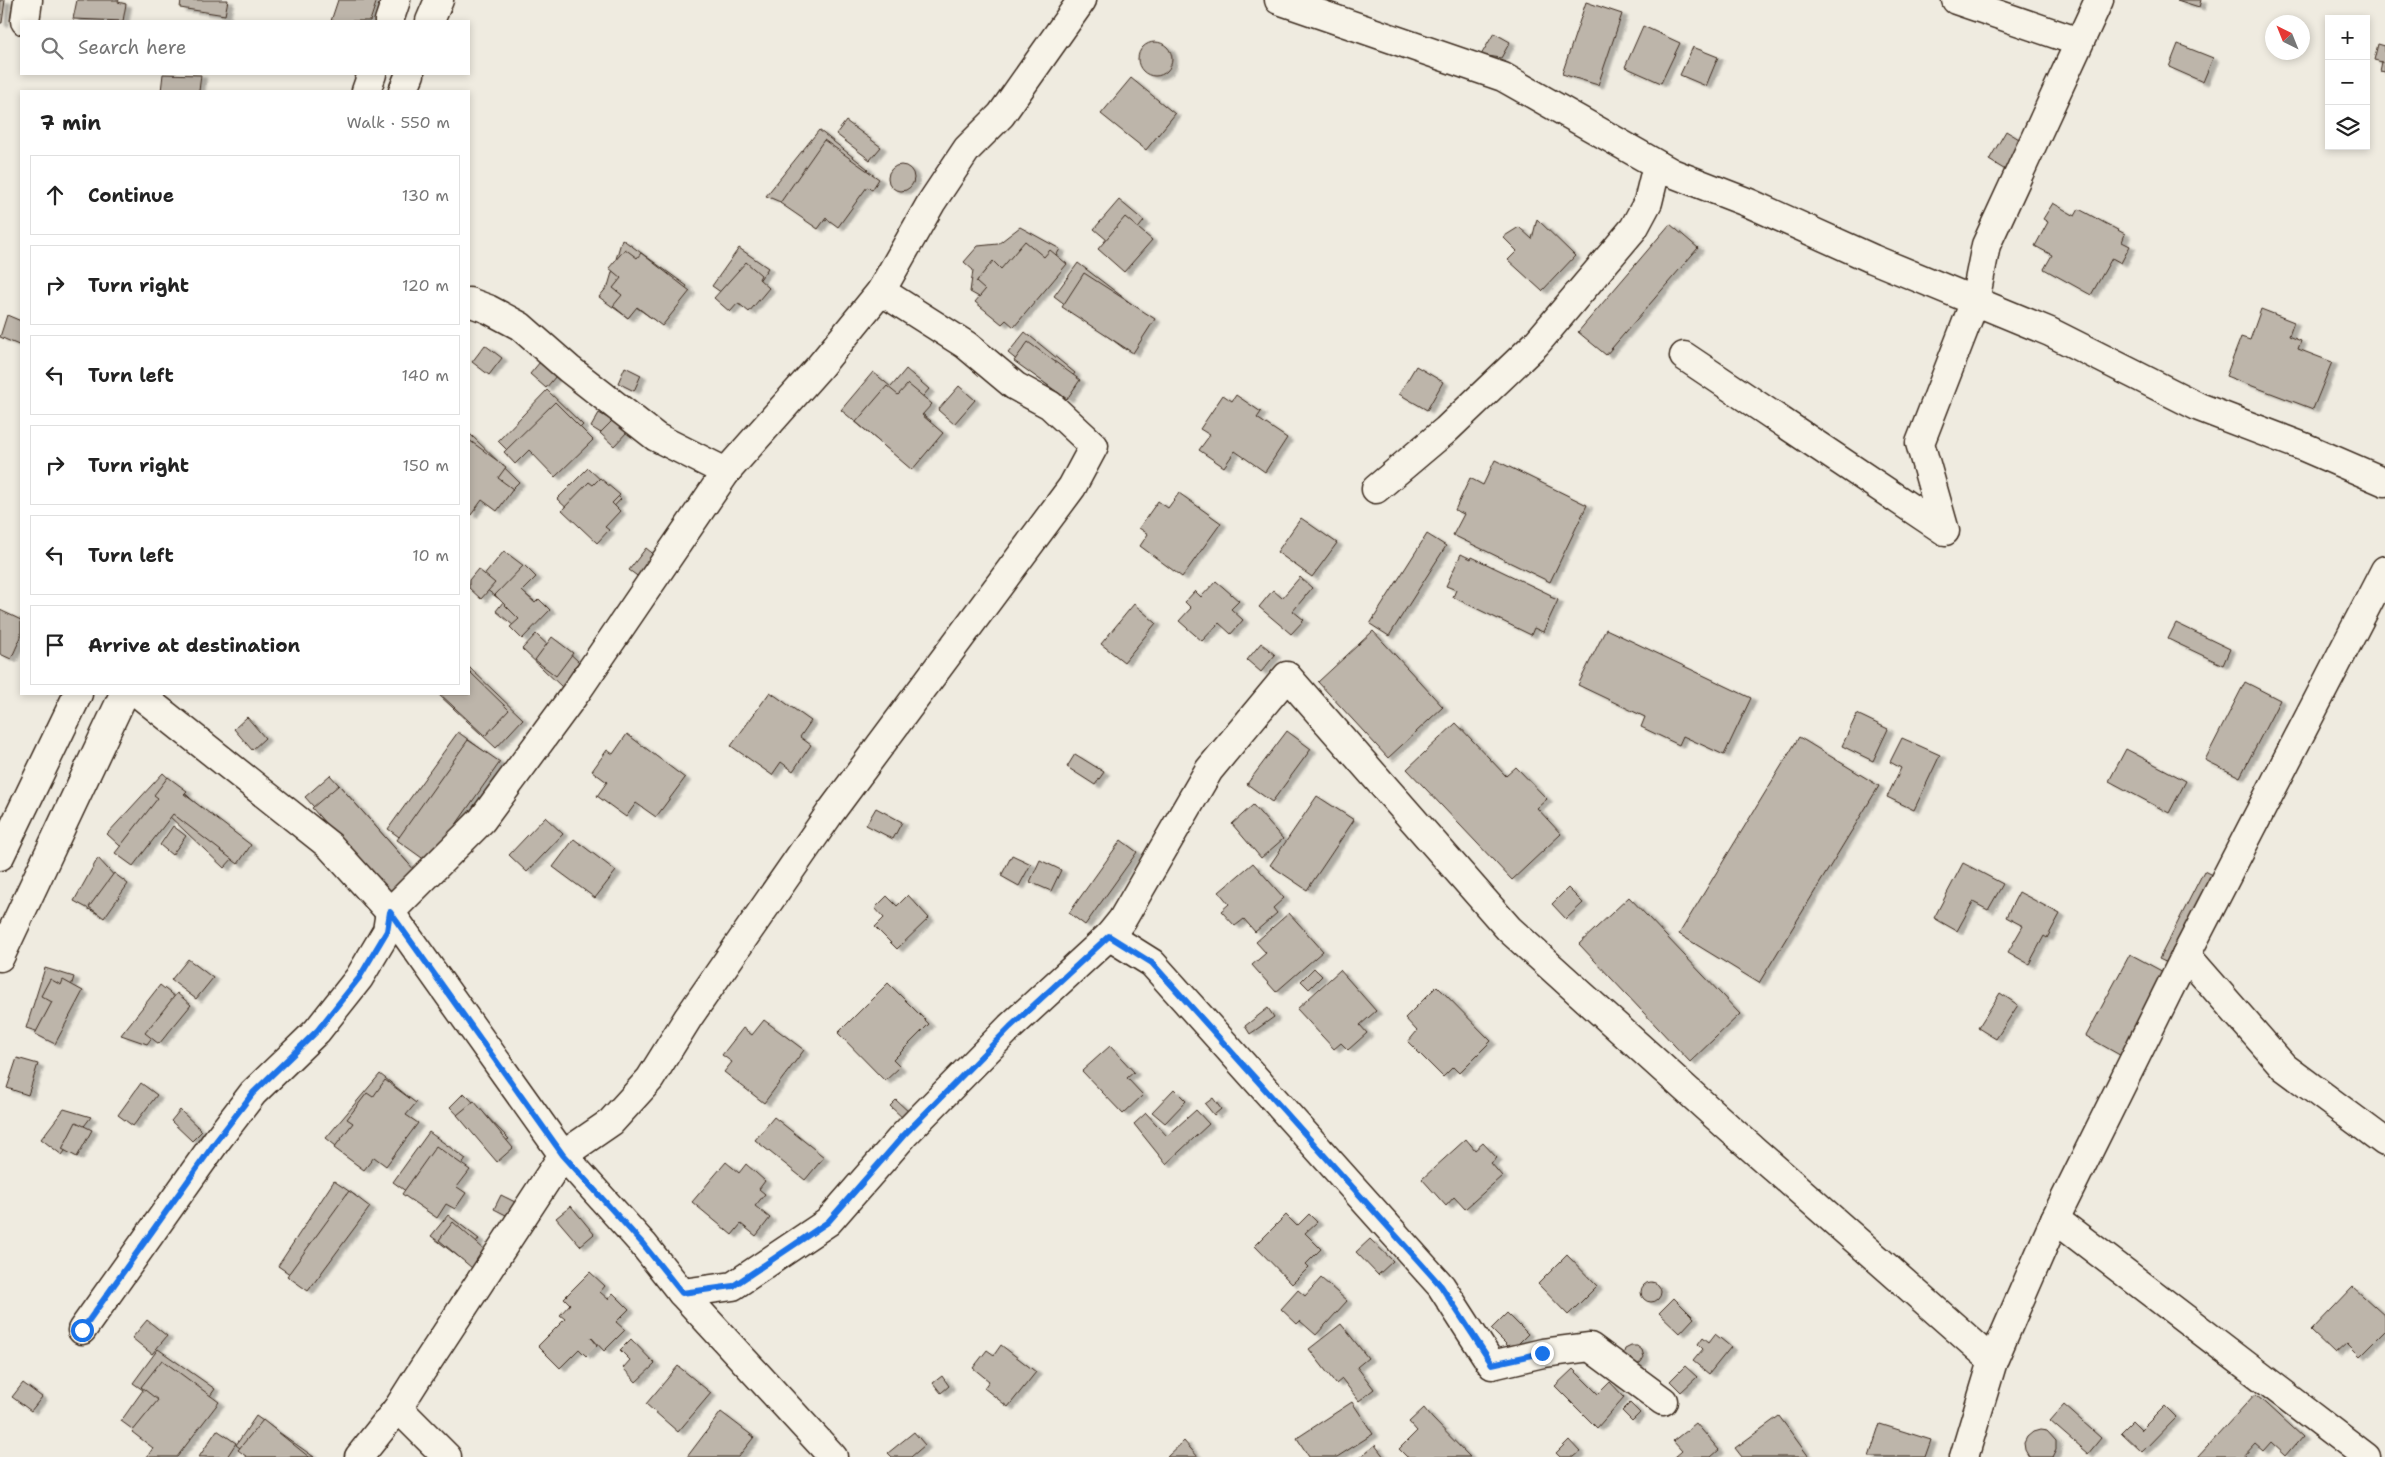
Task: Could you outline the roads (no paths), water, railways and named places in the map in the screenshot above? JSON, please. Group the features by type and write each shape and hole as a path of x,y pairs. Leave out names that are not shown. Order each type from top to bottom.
{"street":[{"path":"25,20 28,0"},
{"path":"389,20 396,0"},
{"path":"430,20 439,0"},
{"path":"82,1330 217,1140 253,1093 317,1031 359,978 387,931 390,912 482,820 577,691 726,472 820,366 881,291 932,203 968,149 1001,115 1082,0"},
{"path":"1279,0 1503,77 1672,173 1749,202 1872,259 2050,332 2199,407 2304,447 2385,482"},
{"path":"1956,0 2080,42"},
{"path":"1684,356 1945,530 1920,442 1975,301 1986,245 2099,0"},
{"path":"366,90 372,75"},
{"path":"403,90 410,75"},
{"path":"1376,489 1446,430 1536,344 1634,228 1648,202 1657,165"},
{"path":"359,1457 398,1408 563,1155 611,1122 650,1079 688,1018 762,908 830,813 1072,487 1094,446 1050,405 1016,386 966,345 881,291"},
{"path":"470,302 488,309 520,326 569,368 656,437 726,472"},
{"path":"1964,1457 1993,1360 2055,1218 2186,955 2385,570"},
{"path":"682,1293 733,1286 828,1222 904,1135 1010,1027 1109,936 1122,920 1209,770 1287,676 1509,929 1729,1128 1993,1360"},
{"path":"0,856 78,695"},
{"path":"0,957 124,695"},
{"path":"139,695 330,846 390,912 563,1155 643,1244 682,1293 833,1457"},
{"path":"1109,936 1152,963 1441,1286 1492,1364 1542,1353 1590,1347 1663,1401"},
{"path":"2186,955 2284,1067 2380,1134"},
{"path":"2055,1218 2366,1457"},
{"path":"398,1408 447,1457"}]}
